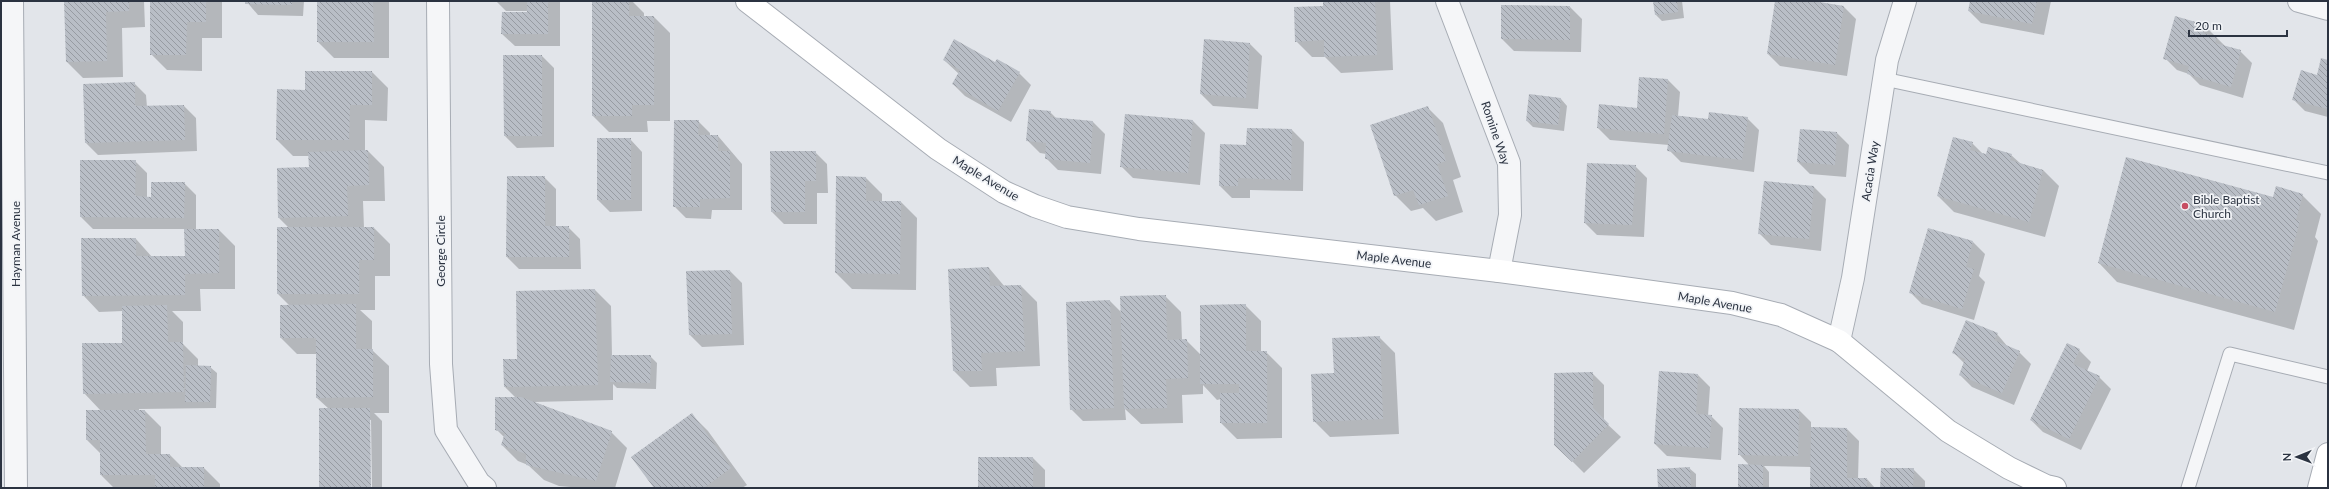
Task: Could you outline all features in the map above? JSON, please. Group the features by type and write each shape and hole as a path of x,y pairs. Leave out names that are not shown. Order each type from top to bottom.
{"street":[{"name":"Hayman Avenue","path":"12,1 8,158 16,488"},
{"name":"George Circle","path":"438,1 441,364 446,430 479,483 485,488"},
{"name":"Maple Avenue","path":"747,1 938,148 1004,192 1035,206 1067,216 1139,229 1499,271 1732,303 1781,315 1839,341 1948,431 2009,468 2046,486 2055,488"},
{"name":"Romine Way","path":"1447,1 1509,163 1510,215 1499,271"},
{"name":"Acacia Way","path":"1839,341 1853,278 1887,60 1905,1"},
{"path":"2299,1 2328,9"},
{"path":"2319,488 2328,454"}],"lane":[{"path":"1884,79 2328,174"},
{"path":"2188,488 2230,354 2328,377"}],"building":[{"path":"64,1 129,1 129,11 106,12 107,61 66,62"},
{"path":"150,1 206,1 206,22 187,22 186,55 150,55"},
{"path":"245,1 292,1 292,5 245,4"},
{"path":"317,1 373,1 374,42 317,42"},
{"path":"527,1 548,1 548,34 501,34 502,12 527,12"},
{"path":"592,1 629,1 629,16 654,16 654,105 632,105 632,116 592,116"},
{"path":"1323,1 1375,1 1377,55 1324,57 1324,40 1295,42 1294,7 1323,6"},
{"path":"1653,1 1677,1 1678,12 1655,15"},
{"path":"1775,1 1813,1 1844,6 1835,65 1767,54"},
{"path":"1970,1 2037,1 2032,24 1968,11"},
{"path":"1501,5 1570,6 1570,40 1501,39"},
{"path":"2175,16 2206,25 2203,33 2217,37 2215,43 2241,50 2231,87 2187,74 2189,66 2163,59"},
{"path":"954,39 995,62 997,59 1020,72 998,111 952,84 960,70 943,60"},
{"path":"1204,39 1250,43 1246,98 1200,94"},
{"path":"503,55 542,55 542,136 504,136"},
{"path":"2321,58 2328,60 2328,109 2292,100 2301,70 2317,75"},
{"path":"305,71 372,71 372,105 350,105 349,140 276,140 277,89 305,90"},
{"path":"1639,77 1668,79 1664,134 1597,128 1599,104 1637,108"},
{"path":"135,82 135,106 184,105 185,140 85,143 83,84"},
{"path":"1529,94 1561,98 1558,125 1526,121"},
{"path":"1428,106 1446,161 1437,164 1448,196 1419,205 1413,190 1394,196 1370,125"},
{"path":"1029,109 1051,111 1050,117 1093,121 1090,163 1045,159 1046,143 1026,141"},
{"path":"1709,112 1748,117 1742,160 1667,151 1672,115 1708,119"},
{"path":"1125,114 1193,120 1188,173 1120,167"},
{"path":"674,120 699,120 698,135 718,135 718,151 730,151 730,198 700,199 700,207 673,207"},
{"path":"1247,128 1292,129 1291,180 1238,178 1238,186 1219,186 1220,144 1246,145"},
{"path":"1800,129 1837,132 1835,165 1797,162"},
{"path":"1953,137 1973,142 1970,150 1986,154 1988,147 2012,154 2010,160 2043,170 2029,222 1937,196"},
{"path":"597,138 631,138 631,200 597,200"},
{"path":"368,150 369,185 347,186 348,216 278,218 277,168 309,167 308,152"},
{"path":"770,151 816,151 816,181 805,181 805,212 771,212"},
{"path":"2126,157 2273,197 2276,186 2303,194 2296,220 2300,221 2275,312 2098,263"},
{"path":"80,160 136,160 135,196 151,197 151,182 185,182 184,218 80,217"},
{"path":"1587,163 1636,165 1632,225 1584,223"},
{"path":"507,176 545,176 545,226 569,226 569,257 506,257"},
{"path":"836,176 866,177 866,201 901,201 900,274 835,273"},
{"path":"1764,181 1814,186 1809,239 1758,234"},
{"path":"277,227 374,227 374,260 359,260 359,294 277,294"},
{"path":"1928,228 1973,241 1966,267 1974,269 1962,309 1909,293"},
{"path":"184,229 219,229 219,273 185,274 185,295 82,296 81,238 136,238 136,256 185,256"},
{"path":"989,267 990,286 1021,285 1025,351 981,353 982,371 953,371 948,269"},
{"path":"730,270 732,334 689,335 686,271"},
{"path":"595,289 598,385 504,387 503,359 517,359 516,291"},
{"path":"1166,295 1167,340 1187,339 1188,378 1166,379 1167,408 1124,409 1120,296"},
{"path":"1110,300 1114,408 1070,410 1066,302"},
{"path":"356,304 356,349 373,349 373,397 316,398 316,338 280,338 280,305"},
{"path":"1246,304 1246,351 1267,351 1267,423 1220,423 1220,393 1239,393 1239,384 1200,384 1200,305"},
{"path":"167,305 168,342 183,342 184,392 83,394 82,343 122,343 122,306"},
{"path":"1966,320 1998,333 1994,340 2020,351 2002,393 1959,375 1965,359 1952,353"},
{"path":"1380,336 1383,419 1313,422 1311,374 1334,373 1332,338"},
{"path":"2067,343 2080,349 2073,364 2100,376 2069,439 2030,420"},
{"path":"611,355 651,355 650,383 610,382"},
{"path":"186,365 211,366 210,402 185,402"},
{"path":"1659,371 1698,374 1696,414 1712,415 1709,448 1654,444"},
{"path":"1593,372 1593,408 1609,424 1572,462 1554,445 1554,373"},
{"path":"495,397 521,397 612,431 596,481 526,465 526,454 501,445 505,433 495,430"},
{"path":"319,408 370,408 371,488 319,488"},
{"path":"1739,408 1799,409 1798,456 1738,455"},
{"path":"86,410 145,410 146,454 170,454 170,467 204,467 204,488 155,488 155,475 100,475 100,440 86,440"},
{"path":"692,413 731,468 704,488 654,488 631,457"},
{"path":"1811,427 1847,428 1847,478 1867,478 1867,488 1810,488"},
{"path":"978,457 1033,457 1033,488 978,488"},
{"path":"1738,464 1763,465 1763,488 1738,488"},
{"path":"1690,467 1691,488 1658,488 1657,469"},
{"path":"1881,468 1914,468 1913,488 1880,488"}],"place":[{"name":"Bible Baptist Church","path":"2185,206"}]}
